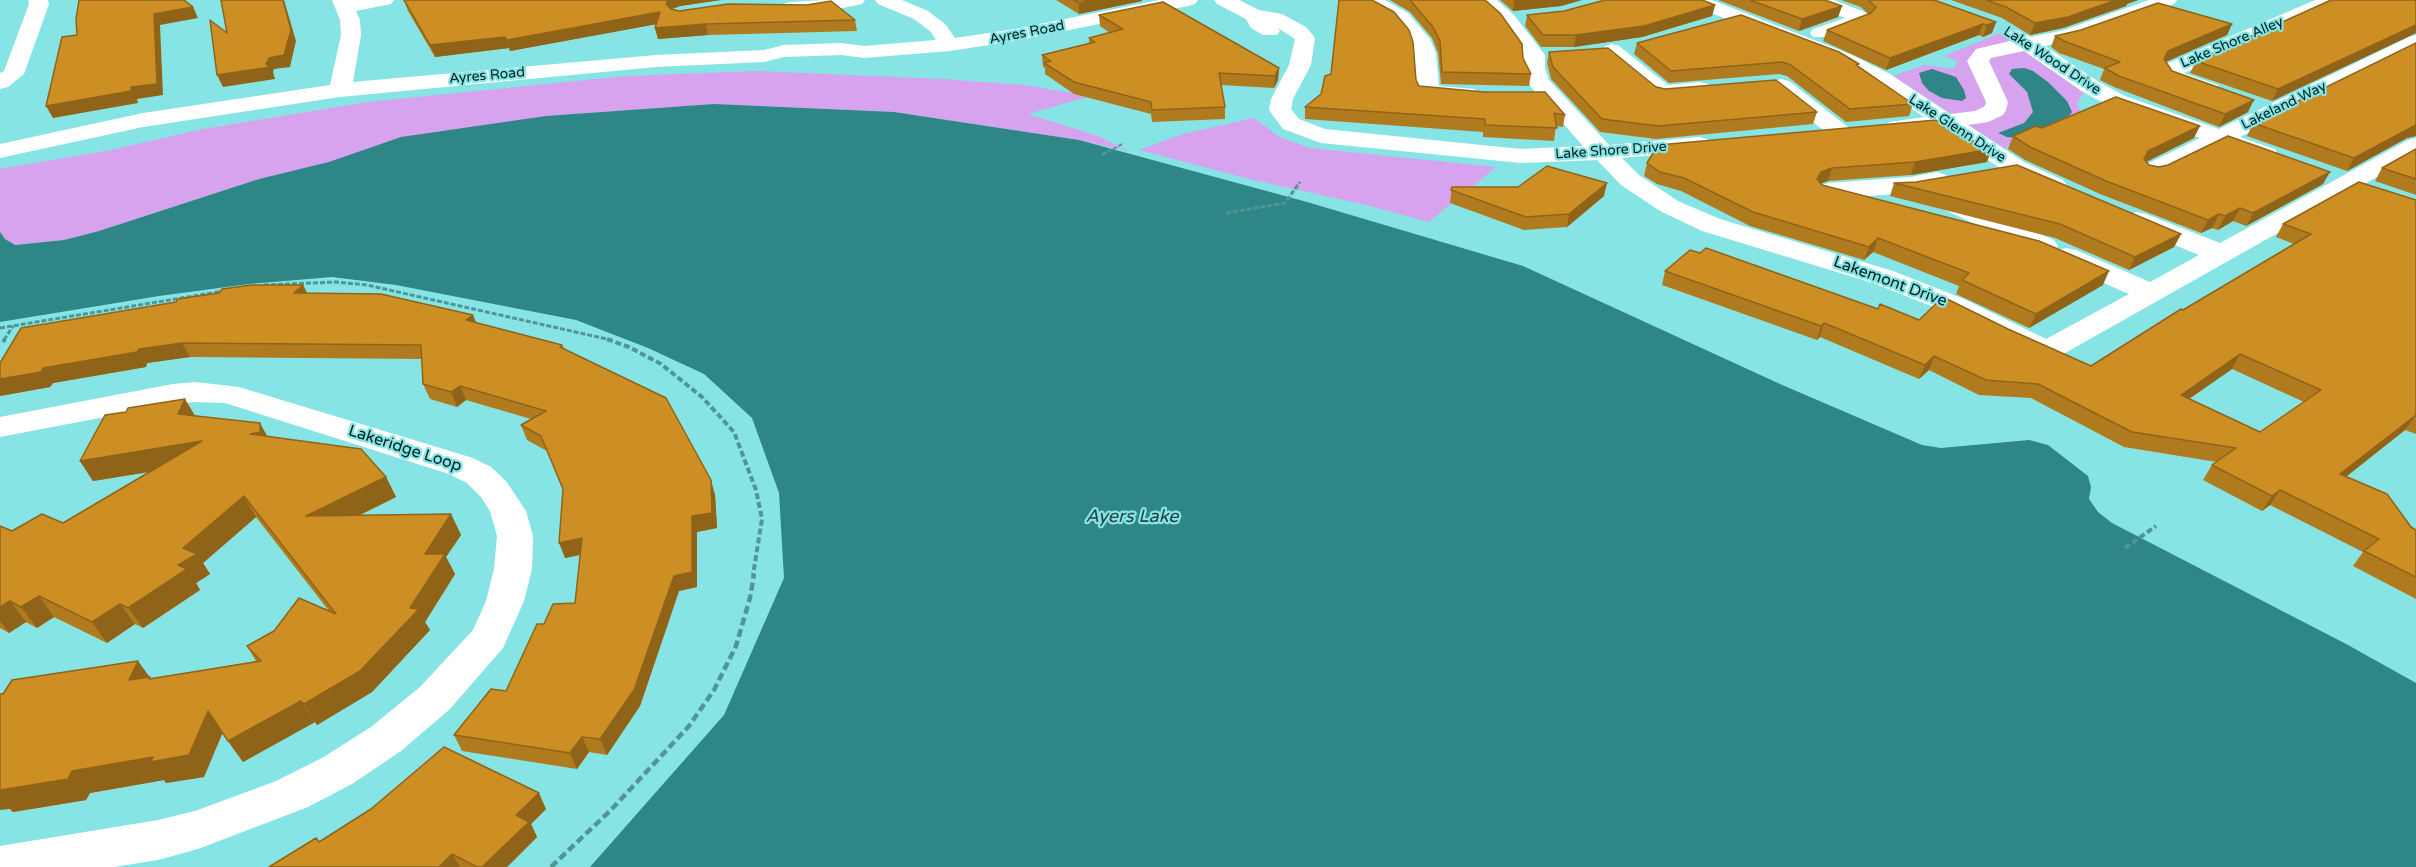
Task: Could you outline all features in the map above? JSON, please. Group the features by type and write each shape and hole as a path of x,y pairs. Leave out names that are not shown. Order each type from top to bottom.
{"street":[{"path":"0,82 13,74 39,4 38,0"},
{"path":"340,90 351,35 350,20 344,3 384,0"},
{"path":"766,7 809,8 855,0"},
{"path":"885,0 921,15 938,28 950,45"},
{"name":"Ayres Road","path":"0,151 102,138 180,121 212,111 340,90 602,65 764,56 782,60 842,57 864,52 950,45 1016,35 1188,0"},
{"name":"Lake Shore Drive","path":"1224,0 1255,16 1246,28 1248,32 1300,65 1282,99 1280,110 1291,124 1321,136 1486,154 1539,157 1721,142"},
{"path":"1371,0 1401,17 1420,39 1425,53 1428,92 1492,95"},
{"name":"Lakemont Drive","path":"1485,0 1517,18 1544,55 1534,69 1539,82 1549,95 1630,180 1669,207 1712,225 1883,277 1954,305 2046,351 2222,254 2360,187 2416,145"},
{"name":"Lake Glenn Drive","path":"1695,0 1843,58 1872,74 2015,167 2071,193"},
{"path":"1800,40 1860,18 1816,0"},
{"name":"Lake Shore Alley","path":"2229,96 2184,81 2176,77 2172,70 2331,0"},
{"path":"1804,135 1980,117 1995,110 1997,106 1994,93 1978,61 1983,53 2096,27 2158,1"},
{"path":"1705,27 1739,17"},
{"name":"Lake Wood Drive","path":"1994,24 2029,44 2103,94 2284,160"},
{"name":"Lakeland Way","path":"2152,171 2416,41"},
{"path":"1613,50 1663,92 1721,88"},
{"path":"1755,85 1778,83 1840,132"},
{"path":"1520,95 1549,95"},
{"path":"2252,104 2274,111"},
{"path":"1486,154 1578,177"},
{"path":"1896,209 1828,191 1911,185 2015,167"},
{"path":"2317,172 2360,187"},
{"path":"1602,184 1669,207"},
{"path":"1911,185 2151,293"},
{"path":"2112,210 2222,254"},
{"path":"1930,217 2044,246"},
{"name":"Lakeridge Loop","path":"0,427 173,394 195,392 228,394 461,466 479,475 494,489 508,512 515,536 513,569 505,601 489,638 435,698 386,739 337,771 292,794 198,830 158,840 0,866"}],"path":[{"path":"1102,155 1124,143"},
{"path":"1226,213 1285,203 1300,182"},
{"path":"3,342 13,326"},
{"path":"2124,548 2156,526"}],"shaded area":[{"path":"2000,33 2084,93 2077,103 2081,114 2004,148 1893,76 1925,65 1954,69 1957,61 1944,56"},
{"path":"759,71 942,79 1024,85 1072,93 1087,97 1028,114 1098,136 1128,151 1079,140 894,112 714,104 546,116 259,179 99,231 64,240 15,245 5,239 0,232 0,169 111,150 203,129 367,102 626,76"},
{"path":"1254,118 1279,137 1310,148 1496,167 1429,222 1139,150 1183,134"}],"water":[{"path":"2024,68 2033,71 2048,82 2067,101 2072,112 2069,116 2017,138 2007,137 1998,133 2024,123 2033,112 2027,92 2009,74 2012,69"},
{"path":"1932,69 1956,77 1966,98 1962,101 1942,98 1929,91 1922,83 1919,73"},
{"name":"Ayers Lake","path":"714,104 894,112 1079,140 1307,202 1523,266 1780,384 1922,445 1941,448 2029,440 2048,445 2088,476 2091,487 2089,499 2098,512 2112,523 2348,645 2416,683 2416,867 590,867 724,715 784,578 779,493 752,418 704,374 648,348 576,320 396,285 332,277 249,284 0,322 0,232 5,239 15,245 64,240 99,231 259,179 329,162 401,137 546,116"}],"building":[{"path":"79,0 184,0 193,7 154,14 157,84 131,87 131,91 46,106 62,37 77,35 76,19"},
{"path":"221,0 283,0 291,30 284,55 269,58 266,64 270,67 217,75 210,20 227,33"},
{"path":"404,0 668,0 666,4 671,9 679,11 728,4 807,5 831,1 855,20 706,24 655,28 660,12 507,40 505,37 430,45"},
{"path":"1074,0 1093,0 1079,3"},
{"path":"1339,0 1372,0 1394,12 1409,30 1413,42 1416,80 1419,86 1484,92 1545,92 1565,115 1554,113 1557,128 1485,125 1485,119 1305,107 1321,94 1325,76 1331,74"},
{"path":"1410,0 1485,0 1500,13 1522,44 1523,58 1531,74 1442,72 1440,41 1433,27"},
{"path":"1605,0 1702,0 1715,5 1644,26 1576,35 1543,35 1527,15 1564,11"},
{"path":"1750,0 1825,0 1842,6 1802,19"},
{"path":"1868,0 1934,0 1996,22 1983,24 1890,58 1827,30 1871,13 1876,7"},
{"path":"1986,0 2116,0 2068,17 2035,23 2006,7"},
{"path":"2331,0 2416,0 2416,25 2278,89 2196,61"},
{"path":"1163,2 1279,68 1275,76 1219,73 1225,107 1152,110 1151,102 1074,82 1044,63 1051,61 1042,55 1095,42 1089,38 1123,29 1099,15"},
{"path":"2158,3 2232,24 2168,51 2164,59 2172,71 2254,100 2225,114 2119,76 2105,68 2120,62 2055,36 2081,30"},
{"path":"1741,15 1839,52 1913,104 1850,109 1791,65 1782,62 1671,71 1637,43"},
{"path":"2416,43 2416,125 2354,158 2253,123"},
{"path":"1608,48 1656,87 1665,89 1776,80 1817,112 1658,126 1602,119 1553,67 1549,52"},
{"path":"2116,97 2200,126 2148,151 2144,159 2149,165 2159,167 2168,165 2228,136 2330,172 2253,213 2240,208 2225,216 2219,214 2208,220 2106,181 2030,147 2013,136 2036,126 2042,128"},
{"path":"1936,120 1948,128 1953,127 1984,148 1992,149 1915,162 1832,168 1821,172 1817,179 1822,185 2039,241 2109,271 2036,314 1962,280 1969,273 1878,238 1869,247 1753,212 1684,178 1660,172 1647,163 1658,145"},
{"path":"2416,149 2416,179 2382,168"},
{"path":"2017,165 2181,234 2135,257 2060,224 1894,183 1916,182"},
{"path":"1547,166 1607,183 1569,214 1526,217 1451,190 1452,187 1518,187"},
{"path":"2359,182 2416,200 2416,415 2340,474 2387,494 2411,527 2416,530 2416,577 2364,551 2379,539 2280,490 2272,496 2212,465 2236,448 2132,432 2038,384 1986,380 1934,356 1925,365 1824,323 1821,326 1665,271 1690,250 1700,253 1706,248 1878,309 1880,304 1919,320 1943,297 2091,366 2181,309 2183,310 2311,234 2283,224","holes":["2240,354 2321,390 2260,432 2181,395"]},
{"path":"251,285 303,285 294,293 381,294 473,315 466,320 562,345 560,347 666,398 711,480 712,513 692,516 692,572 674,576 634,690 600,739 582,737 570,753 454,735 491,689 506,691 537,624 544,624 553,604 575,603 582,538 559,543 563,489 541,436 521,425 546,411 460,386 451,392 423,384 421,345 182,343 139,349 137,352 43,368 41,372 0,379 0,363 21,328 176,302 178,299 219,293 222,289"},
{"path":"185,399 178,414 260,423 260,432 250,434 361,449 386,477 306,516 451,514 425,554 445,554 410,608 419,609 360,671 304,704 301,701 228,741 208,711 189,755 150,762 153,757 72,771 68,779 0,790 0,694 3,694 12,680 138,661 129,680 150,677 149,679 261,661 247,646 274,631 299,598 336,614 244,496 183,548 197,554 178,565 187,569 128,608 120,604 92,622 39,596 21,607 10,601 0,607 0,526 12,531 42,514 63,523 202,441 80,461 105,415 126,412 128,408"},
{"path":"444,747 539,793 516,815 529,822 482,867 477,867 452,854 439,867 269,867 316,838 319,842 371,809"}]}
